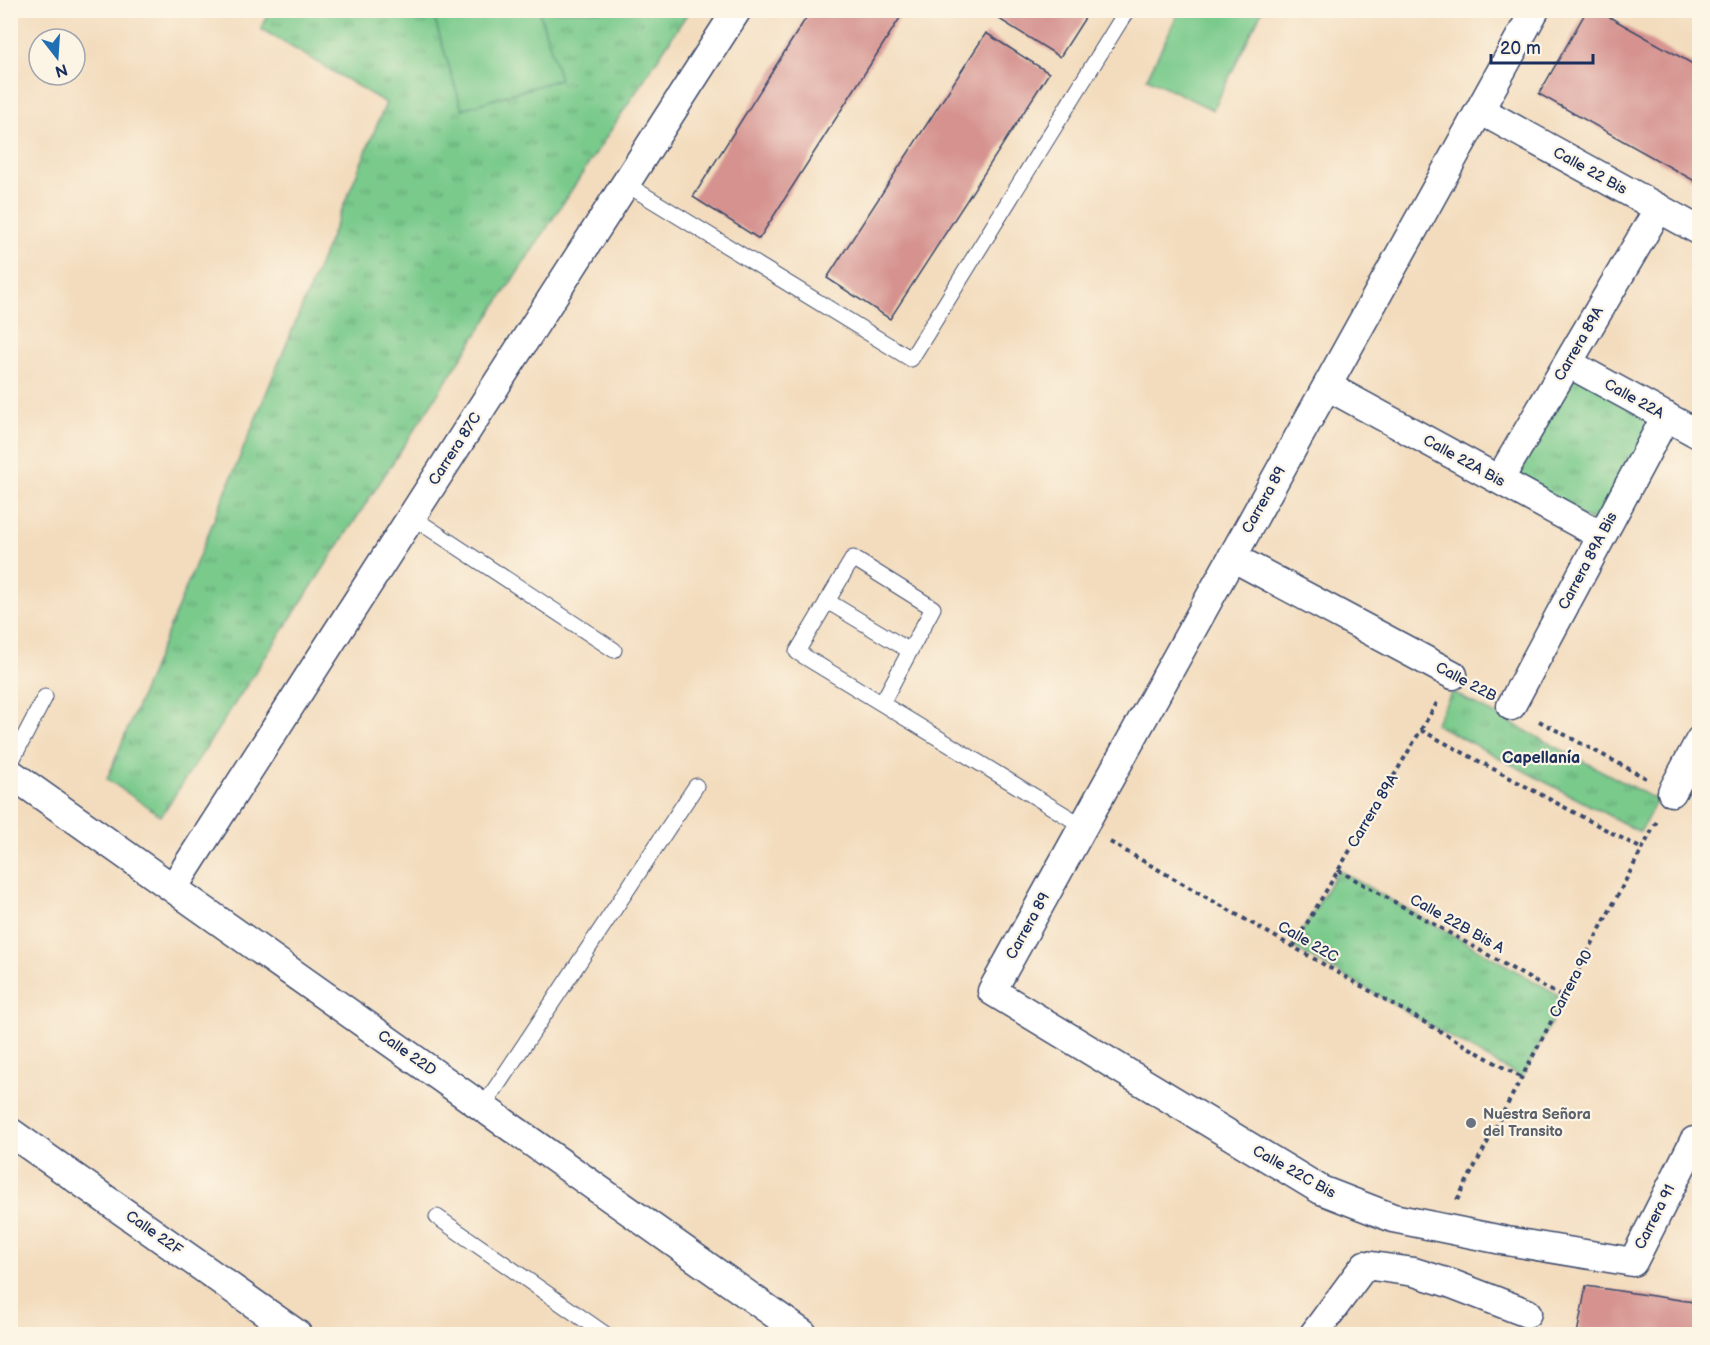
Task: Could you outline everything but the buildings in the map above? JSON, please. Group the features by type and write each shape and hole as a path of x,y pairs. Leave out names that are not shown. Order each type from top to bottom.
{"street":[{"name":"Carrera 87C","path":"173,888 737,10"},
{"name":"Carrera 89","path":"992,991 1535,10"},
{"name":"Calle 22 Bis","path":"1480,110 1700,231"},
{"name":"Carrera 89A","path":"1499,480 1659,208"},
{"name":"Calle 22A","path":"1568,363 1700,435"},
{"name":"Calle 22A Bis","path":"1327,386 1602,536"},
{"name":"Carrera 89A Bis","path":"1511,706 1666,416"},
{"name":"Calle 22B","path":"1232,557 1453,675"},
{"path":"1672,792 1700,740"},
{"name":"Calle 22D","path":"10,773 803,1335"},
{"name":"Calle 22C Bis","path":"992,991 1321,1190 1393,1218 1508,1241 1633,1262"},
{"name":"Calle 22F","path":"10,1132 297,1335"},
{"name":"Carrera 91","path":"1633,1262 1694,1141"},
{"path":"1314,1335 1365,1265 1414,1272 1527,1313"}],"lane":[{"path":"626,184 910,359 1127,10"},
{"path":"412,517 614,650"},
{"path":"882,704 933,608 853,558 797,652 882,704 1083,826"},
{"path":"827,601 910,651"},
{"path":"10,764 45,697"},
{"path":"483,1107 696,786"},
{"path":"437,1217 605,1335"}],"path":[{"name":"Carrera 89A","path":"1293,947 1453,675"},
{"name":"Calle 22B","path":"1511,706 1672,792"},
{"path":"1421,730 1642,849"},
{"name":"Carrera 90","path":"1443,1227 1672,792"},
{"name":"Calle 22C","path":"1083,826 1522,1078"},
{"name":"Calle 22B Bis A","path":"1338,870 1564,998"}],"green space":[{"path":"1180,10 1262,11 1213,110 1147,78"},
{"path":"269,11 689,11 161,816 107,779 386,103 261,29"},
{"path":"432,11 539,11 560,79 462,109"},
{"path":"1570,370 1659,420 1598,525 1506,476"},
{"path":"1452,692 1657,800 1640,832 1435,724"},
{"path":"1338,870 1564,998 1522,1078 1293,947"}],"place":[{"name":"Nuestra Señora del Transito","path":"1471,1123"}],"district":[{"name":"Capellanía","path":"1541,758"}]}
